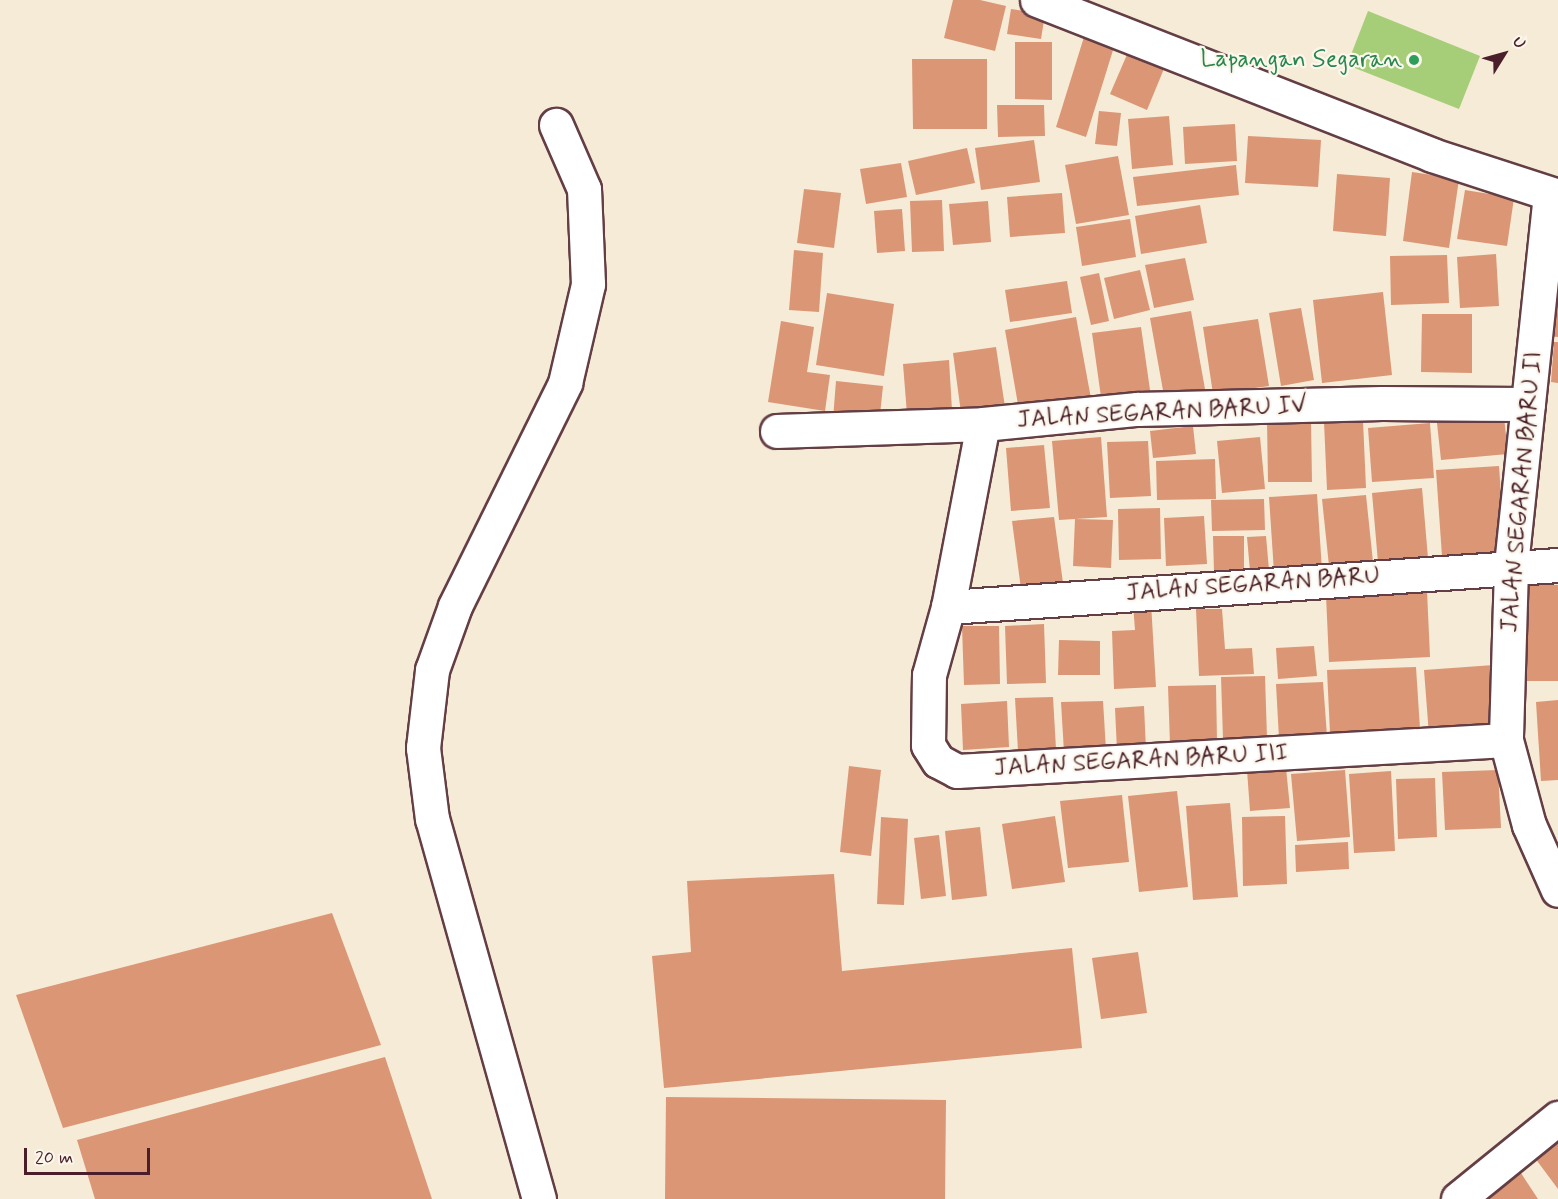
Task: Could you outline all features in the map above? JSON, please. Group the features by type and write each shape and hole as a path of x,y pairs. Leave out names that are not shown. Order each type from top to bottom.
{"street":[{"path":"1037,0 1432,155 1554,195"},
{"path":"539,1199 432,819 423,748 432,670 455,606 565,383 588,284 584,189 556,125"},
{"name":"JALAN SEGARAN BARU II","path":"1554,195 1510,568 1506,740 1529,825 1558,890"},
{"name":"JALAN SEGARAN BARU IV","path":"777,431 982,424 1137,409 1382,403 1528,404"},
{"path":"948,607 982,424"},
{"name":"JALAN SEGARAN BARU","path":"948,607 1558,565"},
{"name":"JALAN SEGARAN BARU III","path":"948,607 929,675 928,745 938,761 957,771 1506,740"},
{"path":"1458,1199 1558,1118"}],"green space":[{"name":"Lapangan Segaran","path":"1368,11 1480,56 1459,109 1347,65"}],"building":[{"path":"953,0 980,0 1006,6 995,51 944,38"},
{"path":"1011,9 1045,14 1041,39 1007,34"},
{"path":"1084,37 1114,47 1086,137 1056,127"},
{"path":"1015,42 1052,42 1052,100 1015,99"},
{"path":"1132,43 1168,59 1147,110 1110,94"},
{"path":"912,59 987,59 987,129 913,129"},
{"path":"997,105 1044,105 1045,136 998,137"},
{"path":"1099,111 1121,113 1117,146 1095,144"},
{"path":"1169,116 1173,165 1132,169 1128,119"},
{"path":"1235,124 1237,161 1185,164 1183,127"},
{"path":"1248,136 1321,140 1318,187 1245,183"},
{"path":"1034,140 1040,182 981,190 975,148"},
{"path":"967,148 975,183 916,195 908,161"},
{"path":"1118,156 1129,215 1076,224 1065,165"},
{"path":"901,163 907,197 866,204 860,169"},
{"path":"1236,165 1239,195 1137,206 1133,177"},
{"path":"1412,172 1459,179 1449,248 1403,241"},
{"path":"1337,174 1390,178 1386,236 1333,231"},
{"path":"804,189 841,193 834,248 797,243"},
{"path":"1465,190 1514,198 1507,246 1457,239"},
{"path":"1062,193 1065,233 1010,237 1007,197"},
{"path":"942,200 944,251 912,252 910,201"},
{"path":"988,201 991,242 953,245 949,204"},
{"path":"1200,205 1207,243 1141,254 1135,216"},
{"path":"902,209 905,251 877,253 874,211"},
{"path":"1130,219 1136,257 1082,266 1076,227"},
{"path":"794,250 823,253 819,312 789,310"},
{"path":"1496,254 1499,306 1460,308 1457,257"},
{"path":"1447,255 1449,303 1391,305 1390,256"},
{"path":"1185,258 1194,300 1154,308 1145,265"},
{"path":"1140,270 1150,310 1114,319 1104,278"},
{"path":"1099,273 1109,321 1091,325 1080,277"},
{"path":"1067,281 1072,313 1010,322 1005,290"},
{"path":"1550,286 1558,287 1558,337 1547,336"},
{"path":"1383,292 1392,375 1322,383 1313,300"},
{"path":"827,293 894,304 884,376 816,365"},
{"path":"1301,308 1314,380 1281,386 1269,313"},
{"path":"1191,311 1205,389 1164,396 1150,318"},
{"path":"1422,314 1472,314 1472,373 1421,372"},
{"path":"1076,317 1092,404 1020,416 1005,330"},
{"path":"1258,319 1269,386 1213,394 1203,327"},
{"path":"781,321 814,327 807,372 830,375 825,411 768,402"},
{"path":"1141,327 1151,397 1102,404 1092,333"},
{"path":"1554,342 1558,342 1558,383 1551,382"},
{"path":"996,347 1005,407 961,413 953,353"},
{"path":"949,360 952,410 907,414 903,364"},
{"path":"836,381 883,386 879,424 833,419"},
{"path":"1503,408 1508,454 1441,460 1436,414"},
{"path":"1267,421 1311,421 1312,482 1268,482"},
{"path":"1363,421 1366,488 1327,490 1324,422"},
{"path":"1430,423 1434,478 1372,482 1368,428"},
{"path":"1193,426 1196,454 1153,458 1150,431"},
{"path":"1101,437 1107,517 1059,520 1052,441"},
{"path":"1260,437 1265,489 1222,493 1217,441"},
{"path":"1148,441 1151,496 1110,498 1107,442"},
{"path":"1044,445 1050,508 1011,511 1006,448"},
{"path":"1215,459 1216,499 1157,500 1156,461"},
{"path":"1499,466 1505,553 1442,556 1436,470"},
{"path":"1422,488 1428,558 1378,562 1372,493"},
{"path":"1317,494 1322,570 1274,572 1269,497"},
{"path":"1366,495 1373,562 1329,566 1322,499"},
{"path":"1264,499 1265,530 1212,531 1211,500"},
{"path":"1160,508 1161,559 1119,560 1118,509"},
{"path":"1204,516 1207,564 1166,566 1164,518"},
{"path":"1054,517 1063,583 1021,589 1012,521"},
{"path":"1075,519 1113,520 1111,568 1073,566"},
{"path":"1213,536 1244,536 1244,572 1214,572"},
{"path":"1266,536 1269,570 1250,571 1247,537"},
{"path":"1527,584 1558,585 1558,681 1527,681"},
{"path":"1427,591 1430,657 1329,662 1326,595"},
{"path":"1151,603 1156,687 1114,689 1112,631 1135,630 1133,604"},
{"path":"1196,609 1222,609 1225,649 1252,648 1254,674 1199,676"},
{"path":"1044,624 1046,683 1007,684 1005,626"},
{"path":"962,626 999,626 1000,684 964,685"},
{"path":"1059,640 1100,641 1100,675 1058,675"},
{"path":"1314,646 1317,676 1278,679 1276,648"},
{"path":"1494,665 1498,731 1429,735 1424,670"},
{"path":"1416,667 1420,729 1330,733 1327,670"},
{"path":"1265,676 1267,738 1223,739 1221,677"},
{"path":"1323,682 1327,736 1279,739 1276,684"},
{"path":"1216,685 1217,742 1170,744 1168,686"},
{"path":"1053,697 1056,749 1018,751 1015,698"},
{"path":"1558,700 1558,780 1541,781 1536,702"},
{"path":"1007,701 1009,747 963,750 961,704"},
{"path":"1103,701 1106,750 1064,752 1061,702"},
{"path":"1144,706 1146,750 1117,751 1115,708"},
{"path":"849,766 881,770 871,856 840,852"},
{"path":"1286,768 1290,808 1250,811 1247,770"},
{"path":"1345,770 1350,837 1297,841 1291,774"},
{"path":"1498,770 1501,828 1445,830 1442,772"},
{"path":"1391,771 1395,851 1354,853 1349,774"},
{"path":"1435,778 1437,837 1398,839 1396,779"},
{"path":"1177,791 1188,887 1139,892 1128,796"},
{"path":"1122,795 1129,862 1068,868 1060,801"},
{"path":"1230,803 1238,897 1193,900 1186,806"},
{"path":"1055,816 1065,882 1012,889 1002,824"},
{"path":"1285,816 1287,884 1243,886 1242,817"},
{"path":"881,817 908,819 904,905 877,904"},
{"path":"980,827 987,896 952,900 945,831"},
{"path":"939,835 946,896 921,899 914,838"},
{"path":"1348,842 1349,869 1296,872 1295,845"},
{"path":"834,874 842,971 1072,948 1082,1048 664,1088 652,956 691,952 687,881"},
{"path":"332,913 381,1045 63,1128 16,995"},
{"path":"1138,952 1147,1013 1101,1019 1092,958"},
{"path":"385,1057 432,1199 95,1199 77,1140"},
{"path":"666,1097 946,1100 945,1199 665,1199"},
{"path":"1558,1128 1558,1189 1529,1150"},
{"path":"1519,1170 1538,1199 1481,1199"}],"place":[{"name":"Lapangan Segaran","path":"1414,60"}]}
